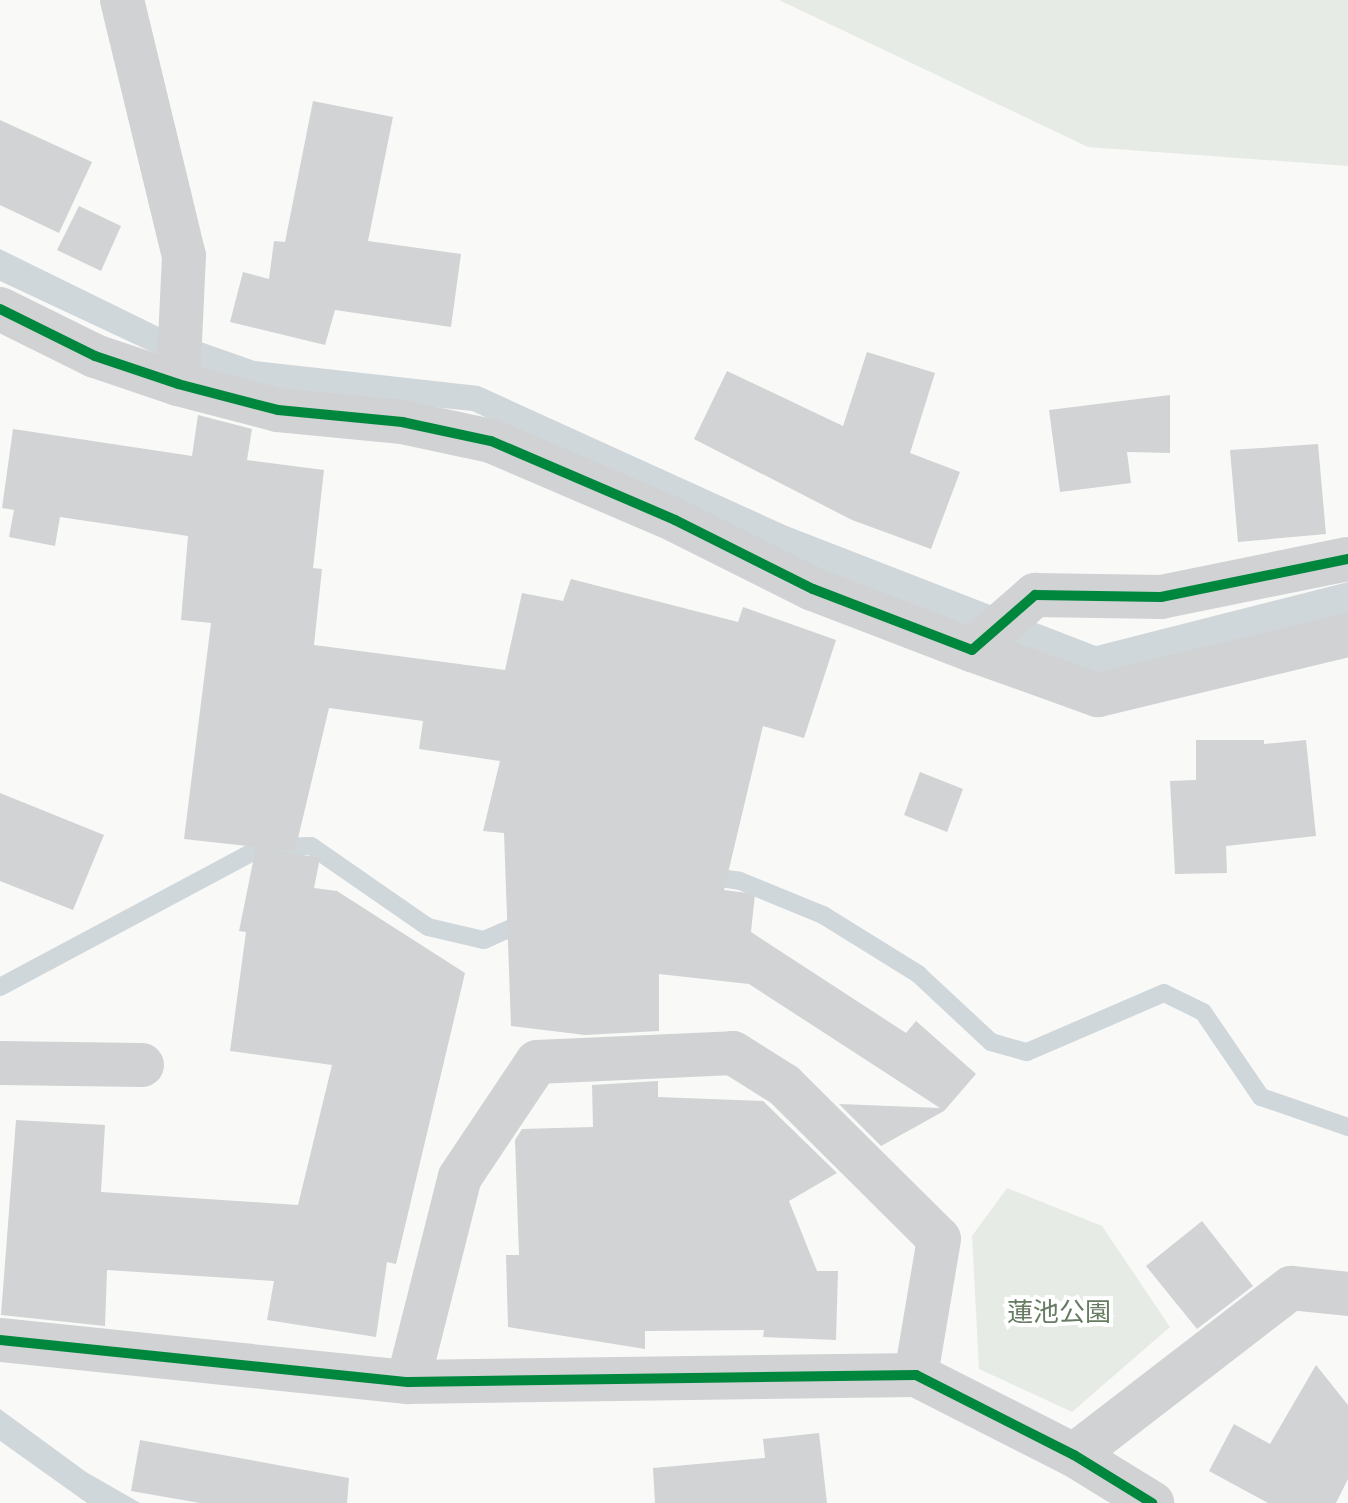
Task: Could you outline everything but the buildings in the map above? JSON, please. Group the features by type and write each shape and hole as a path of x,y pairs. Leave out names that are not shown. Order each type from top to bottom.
{"street":[{"path":"122,0 184,256 178,382"},
{"path":"0,309 95,356 278,410 402,422 491,441 647,507 813,589 1098,695 1348,635"},
{"path":"974,648 1035,595 1161,597 1348,559"},
{"path":"408,1382 460,1177 537,1062 733,1053 784,1085 939,1239 916,1375"},
{"path":"0,1063 142,1065"},
{"path":"1074,1455 1291,1288 1348,1294"},
{"path":"0,1340 408,1382 916,1375 1074,1455 1152,1503"}],"green space":[{"path":"779,0 1348,0 1348,166 1088,147"},
{"name":"蓮池公園","path":"1007,1188 1102,1226 1170,1327 1072,1412 979,1369 972,1236"}],"shaded area":[{"path":"0,249 161,328 255,361 479,386 787,526 1096,646 1348,582 1348,617 1099,678 782,554 472,411 315,395 208,374 160,356 0,281"},
{"path":"0,1409 86,1472 140,1503 87,1503 0,1441"}],"waterway":[{"path":"0,987 262,847 311,846 428,927 484,940 527,921"},
{"path":"706,876 740,881 823,915 918,974 991,1042 1027,1052 1164,993 1203,1012 1261,1097 1348,1127"}],"cycle path":[{"path":"0,309 95,356 178,384 278,410 402,422 491,441 675,520 813,589 972,650 1035,595 1161,597 1348,559"},
{"path":"0,1340 408,1382 916,1375 1074,1455 1152,1503"}]}
